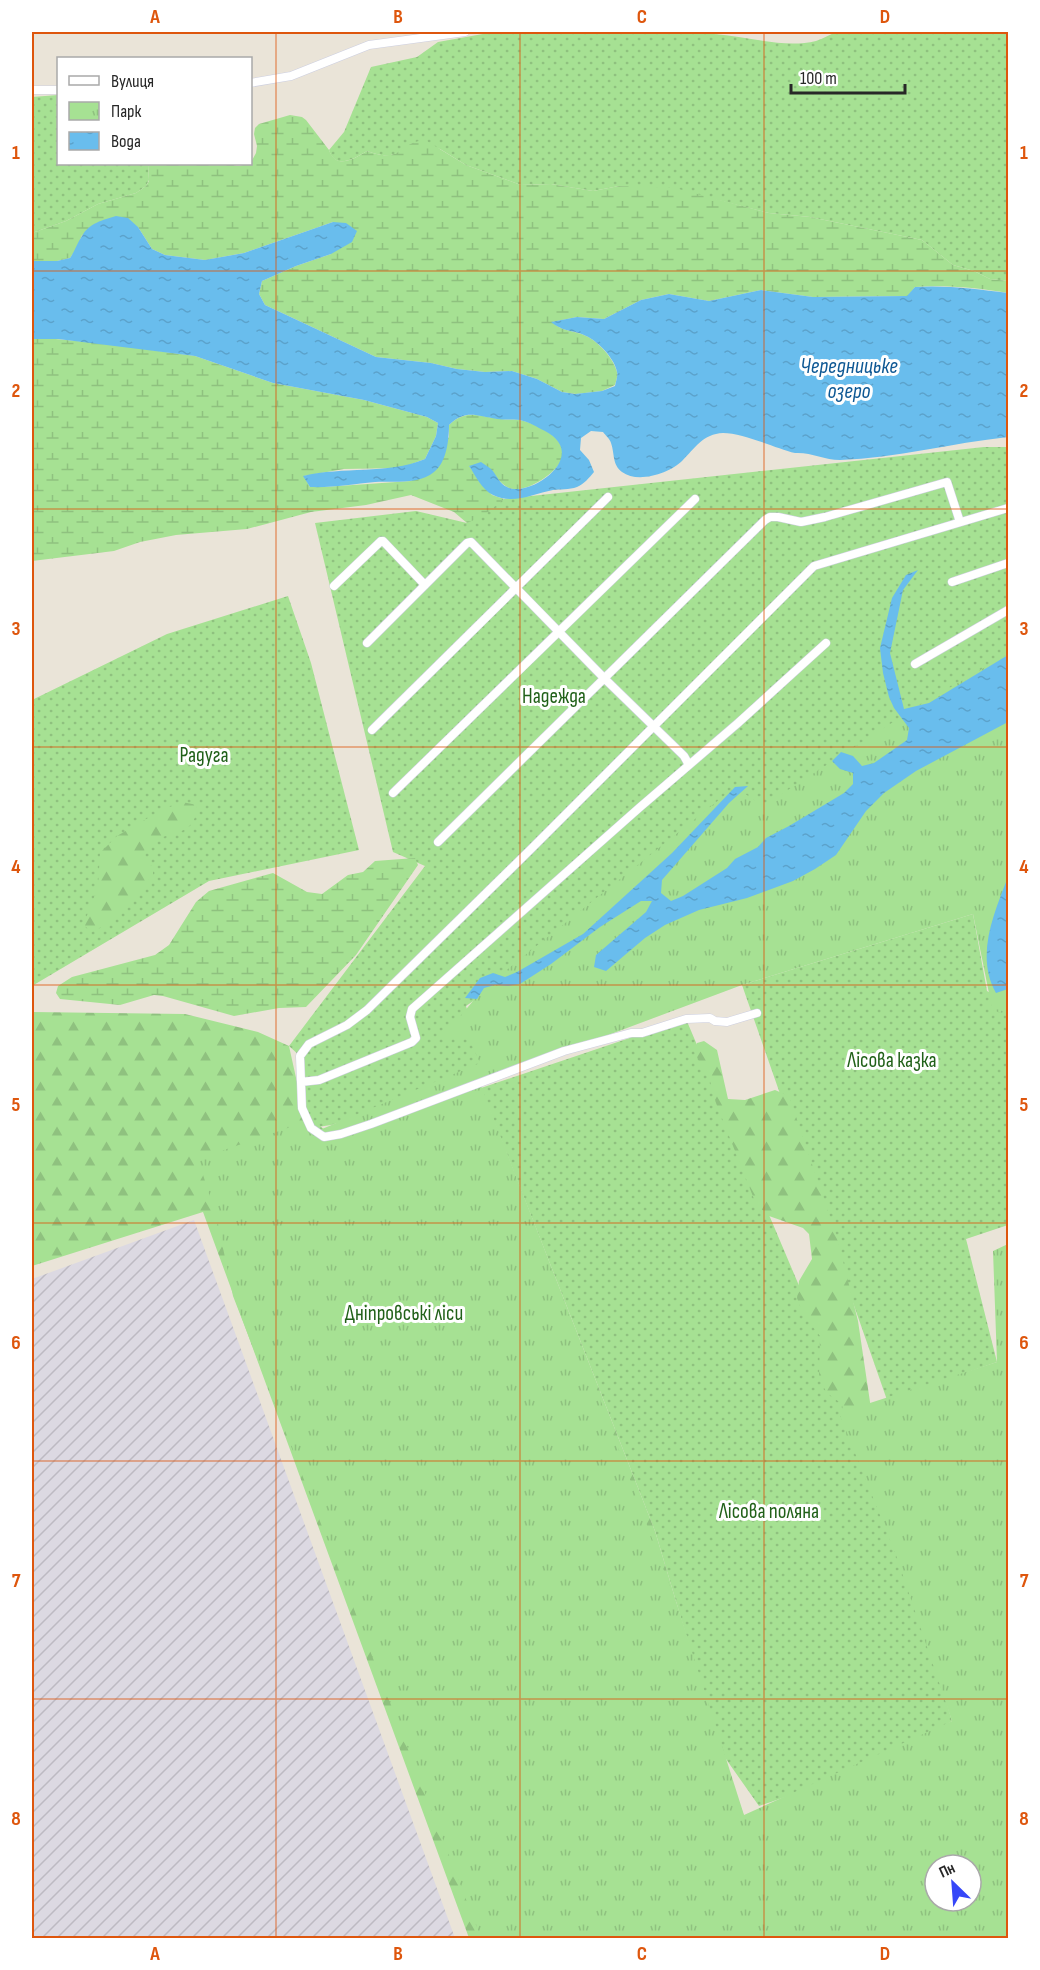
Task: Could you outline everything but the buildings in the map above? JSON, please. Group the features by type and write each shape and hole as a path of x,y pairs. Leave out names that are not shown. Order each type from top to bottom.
{"street":[{"path":"252,83 291,76 369,45 465,32"},
{"path":"32,90 57,90"},
{"path":"438,842 765,520 770,517 801,522 825,517 947,482 960,522"},
{"path":"372,730 608,497"},
{"path":"393,793 695,499"},
{"path":"758,1013 727,1022 710,1017 686,1019 642,1033 631,1033 564,1050 371,1124 328,1138 317,1134 307,1121 302,1108 299,1063 304,1049 309,1044 347,1025 367,1010 814,566 1008,508"},
{"path":"333,586 381,541 425,585"},
{"path":"367,644 471,542 605,679 655,726 684,756 689,765"},
{"path":"952,582 1008,563"},
{"path":"915,664 1008,610"},
{"path":"300,1082 319,1080 412,1042 416,1038 410,1017 412,1009 826,643"}],"shaded area":[{"path":"194,1220 455,1938 32,1938 32,1279"}],"green space":[{"path":"494,32 664,32 727,35 791,44 816,41 837,32 1008,32 1008,281 990,279 974,271 953,265 922,240 810,217 769,213 718,200 619,186 593,191 551,184 521,185 466,165 440,149 413,143 392,155 367,151 345,161 336,160 332,156 329,150 344,132 371,67 417,57 438,42"},
{"path":"57,95 57,165 148,165 149,180 146,186 136,193 98,204 66,221 32,233 32,97"},
{"path":"290,115 302,117 332,156 341,161 367,151 394,154 409,145 425,140 466,165 521,185 551,184 593,191 619,186 675,188 769,213 810,217 922,240 953,265 974,271 990,279 1008,281 1008,293 962,287 927,286 915,287 908,296 813,297 761,290 709,301 669,294 641,300 604,319 577,317 552,322 560,328 591,338 609,356 617,372 615,385 602,391 576,394 562,392 537,379 512,371 485,372 376,357 265,305 259,294 262,281 331,254 333,222 244,253 205,260 165,255 152,249 138,227 82,235 70,258 57,261 32,261 32,233 66,221 98,204 136,193 149,181 148,165 252,165 257,146 255,128 259,124"},
{"path":"45,338 195,356 273,383 364,400 427,417 438,423 436,436 425,459 401,468 344,469 304,476 310,487 411,481 449,437 449,425 468,415 520,420 535,425 557,439 563,453 557,467 545,478 521,489 507,487 491,470 469,466 492,495 504,499 483,516 467,523 454,512 411,495 366,505 311,512 247,529 176,535 140,542 114,551 32,561 32,339"},
{"name":"Надежда","path":"984,447 1008,447 1008,655 624,897 466,1006 488,1079 331,1125 311,1128 300,1096 300,1056 289,1046 425,866 393,852 315,523 416,511 467,523 504,499"},
{"name":"Радуга","path":"288,596 311,663 359,850 209,881 32,986 32,700 167,634"},
{"name":"Дніпровські ліси","path":"1008,654 1008,1014 994,1011 992,1008 973,914 742,985 480,1083 679,1611 744,1815 952,1721 896,1555 839,1413 997,1362 993,1251 1008,1244 1008,1938 481,1938 233,1296 217,1219 198,1159 305,1122 310,1134 480,1063 468,1036 441,1039 484,988 735,787 763,806 918,706"},
{"path":"182,802 197,805 195,817 190,825 149,845 143,854 153,868 153,875 116,915 91,932 85,926 98,887 100,853 117,836 160,811"},
{"path":"415,858 418,865 356,955 306,1007 279,1008 234,1016 163,996 154,995 120,1005 60,999 56,993 58,986 72,977 155,955 169,945 196,902 209,891 273,873 307,892 322,894 348,875 363,872 375,861"},
{"name":"Лісова казка","path":"973,914 987,991 1008,1003 1008,1225 966,1239 997,1362 887,1400 742,985"},
{"path":"32,1012 185,1014 258,1032 289,1046 300,1096 310,1117 328,1133 481,1088 655,1531 721,1752 788,1938 469,1938 203,1212 32,1266"},
{"name":"Лісова поляна","path":"686,1019 878,1472 952,1721 882,1764 759,1806 721,1752 655,1531 481,1088"},
{"path":"704,1041 717,1050 728,1099 745,1100 775,1090 789,1096 838,1241 858,1321 874,1429 856,1451 848,1446 842,1404 827,1393 819,1379 820,1336 803,1314 797,1298 799,1281 812,1259 809,1234 803,1228 769,1216 756,1204 716,1103 707,1070 702,1067 694,1051 697,1043"}],"water":[{"name":"Чередницьке озеро","path":"116,216 128,218 138,227 152,249 165,255 205,260 244,253 333,222 346,223 357,231 352,242 331,254 262,281 259,294 265,305 376,357 485,372 512,371 537,379 562,392 575,394 602,391 615,386 616,367 605,351 591,338 560,328 551,322 577,317 604,319 641,300 669,294 709,301 761,290 813,297 907,296 915,287 962,288 1008,293 1008,437 861,459 840,460 795,453 749,438 723,433 705,439 670,469 654,475 636,477 619,469 610,442 603,432 591,431 581,438 580,450 589,460 594,472 584,483 574,488 508,499 500,498 489,492 482,486 469,466 481,462 492,470 505,486 517,489 528,487 552,473 559,463 562,452 558,441 545,431 523,421 466,415 449,425 448,443 442,462 428,476 406,482 310,487 303,476 334,471 395,467 425,459 436,436 438,423 427,417 364,400 273,383 195,356 58,339 32,339 32,261 57,261 70,258 88,228"},
{"path":"918,570 903,590 890,653 904,709 929,703 1008,655 1008,722 916,771 884,793 866,811 836,855 793,881 747,898 699,910 665,925 645,938 606,971 594,967 596,955 646,912 652,901 641,901 520,984 495,985 484,988 477,999 465,998 480,978 493,973 505,977 517,972 583,934 672,853 735,787 748,786 729,803 662,880 661,893 671,901 727,868 735,859 758,847 766,838 844,793 853,784 853,773 840,769 832,761 841,752 853,756 862,766 874,763 907,740 909,728 889,697 880,648 892,598 906,575"},
{"path":"1008,877 1008,989 996,993 990,979 987,950 997,905"}]}
